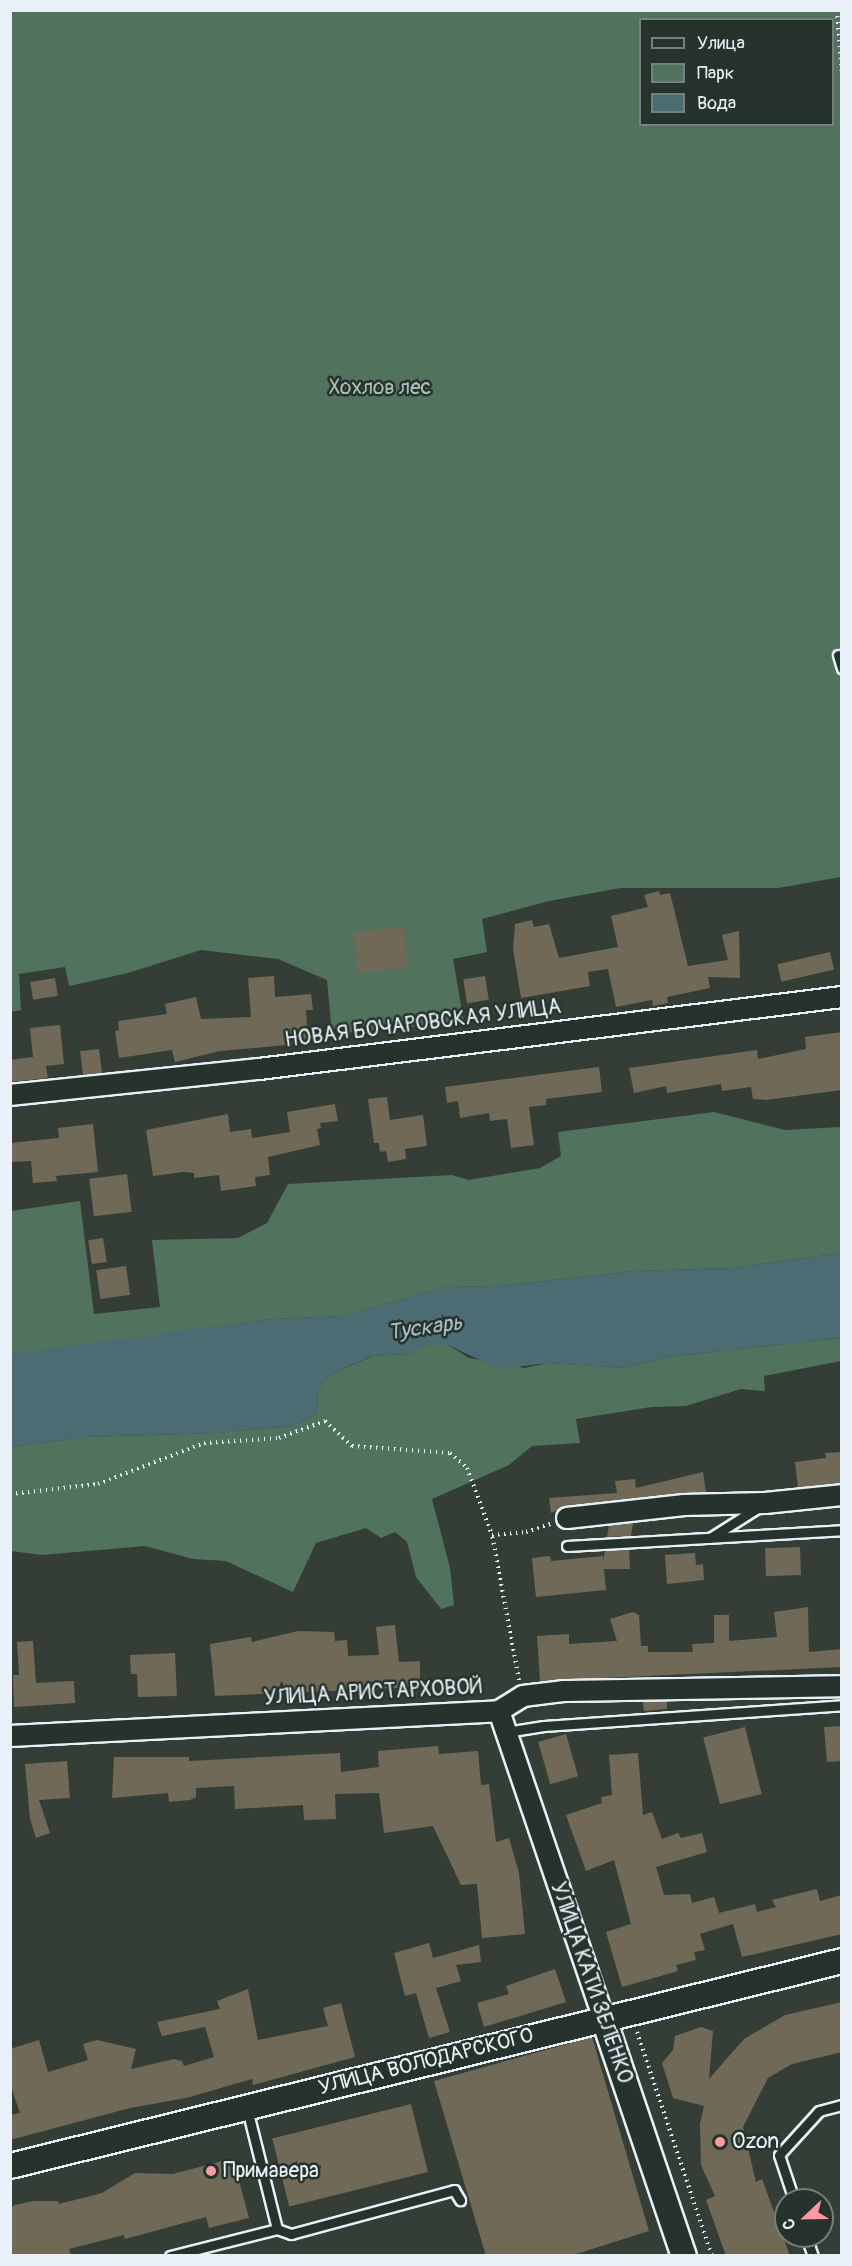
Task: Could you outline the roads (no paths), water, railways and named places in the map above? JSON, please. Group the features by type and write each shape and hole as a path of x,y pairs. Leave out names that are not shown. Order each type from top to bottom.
{"street":[{"name":"НОВАЯ БОЧАРОВСКАЯ УЛИЦА","path":"10,1095 258,1069 842,997"},
{"path":"567,1518 684,1505 765,1503 842,1495"},
{"name":"УЛИЦА АРИСТАРХОВОЙ","path":"10,1736 499,1711 523,1696 563,1691 842,1686"},
{"name":"УЛИЦА КАТИ ЗЕЛЕНКО","path":"499,1711 684,2256"},
{"name":"УЛИЦА ВОЛОДАРСКОГО","path":"10,2166 603,2017 631,2015 842,1961"}],"lane":[{"path":"838,655 842,668"},
{"path":"708,1539 765,1503"},
{"path":"567,1546 842,1530"},
{"path":"506,1732 544,1726 842,1705"},
{"path":"790,2188 779,2155 819,2111 842,2105"},
{"path":"246,2106 277,2229"},
{"path":"170,2256 277,2229 291,2234 454,2190 460,2200"}],"water":[{"name":"Тускарь","path":"841,1253 841,1338 669,1357 624,1368 547,1363 499,1369 448,1345 427,1345 408,1354 372,1356 329,1375 318,1390 317,1414 291,1426 217,1433 84,1437 11,1447 11,1355 23,1352 273,1319 343,1316 445,1287 499,1286 635,1271 733,1268"}],"place":[{"name":"Ozon","path":"720,2142"},
{"name":"Примавера","path":"211,2171"}],"park label":[{"name":"Хохлов лес","path":"380,388"}]}
